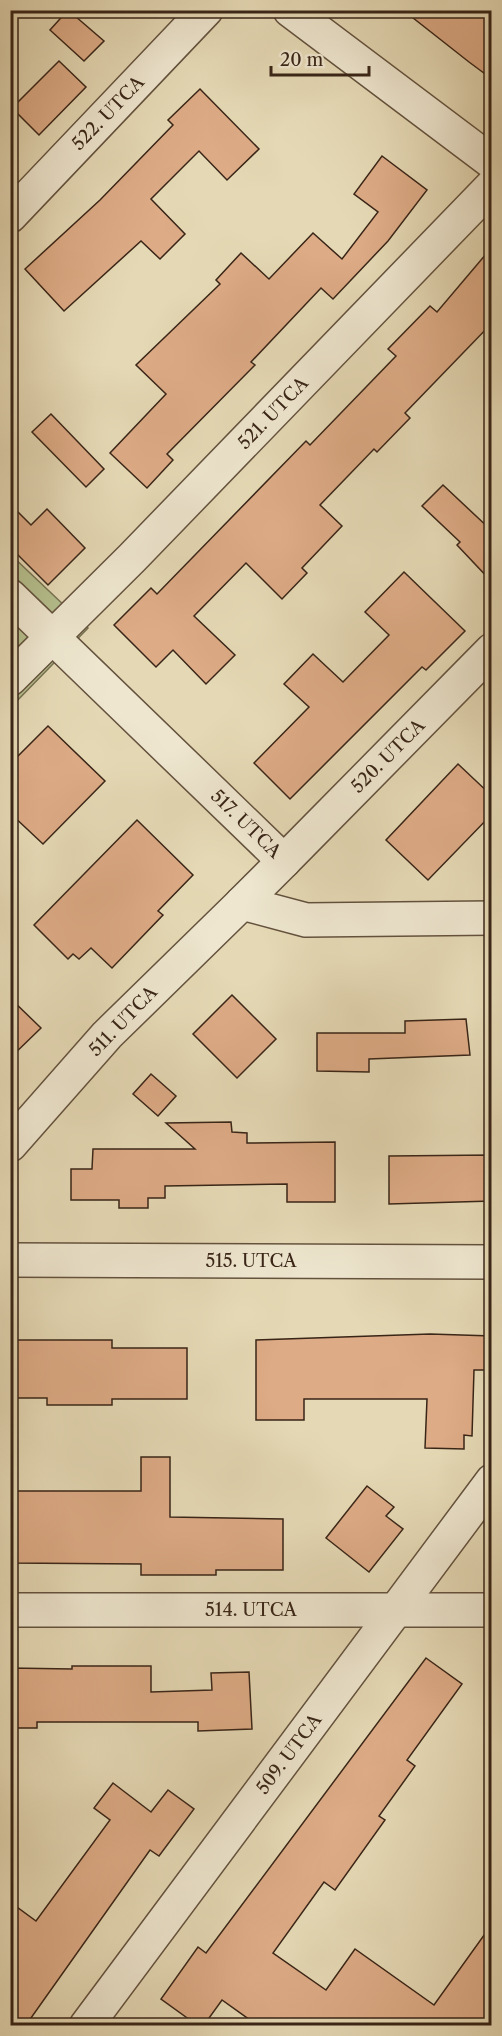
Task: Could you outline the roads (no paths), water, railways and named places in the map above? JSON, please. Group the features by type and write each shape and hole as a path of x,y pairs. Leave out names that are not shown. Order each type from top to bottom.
{"street":[{"name":"522. UTCA","path":"10,216 206,10"},
{"path":"290,10 492,162"},
{"name":"521. UTCA","path":"10,679 132,558 492,186"},
{"name":"517. UTCA","path":"10,596 284,861 242,903"},
{"name":"520. UTCA","path":"284,861 492,650"},
{"path":"242,903 306,920 492,918"},
{"name":"511. UTCA","path":"10,1145 107,1035 242,903"},
{"name":"515. UTCA","path":"10,1260 492,1262"},
{"name":"509. UTCA","path":"86,2025 492,1481"},
{"name":"514. UTCA","path":"10,1610 492,1610"}]}
